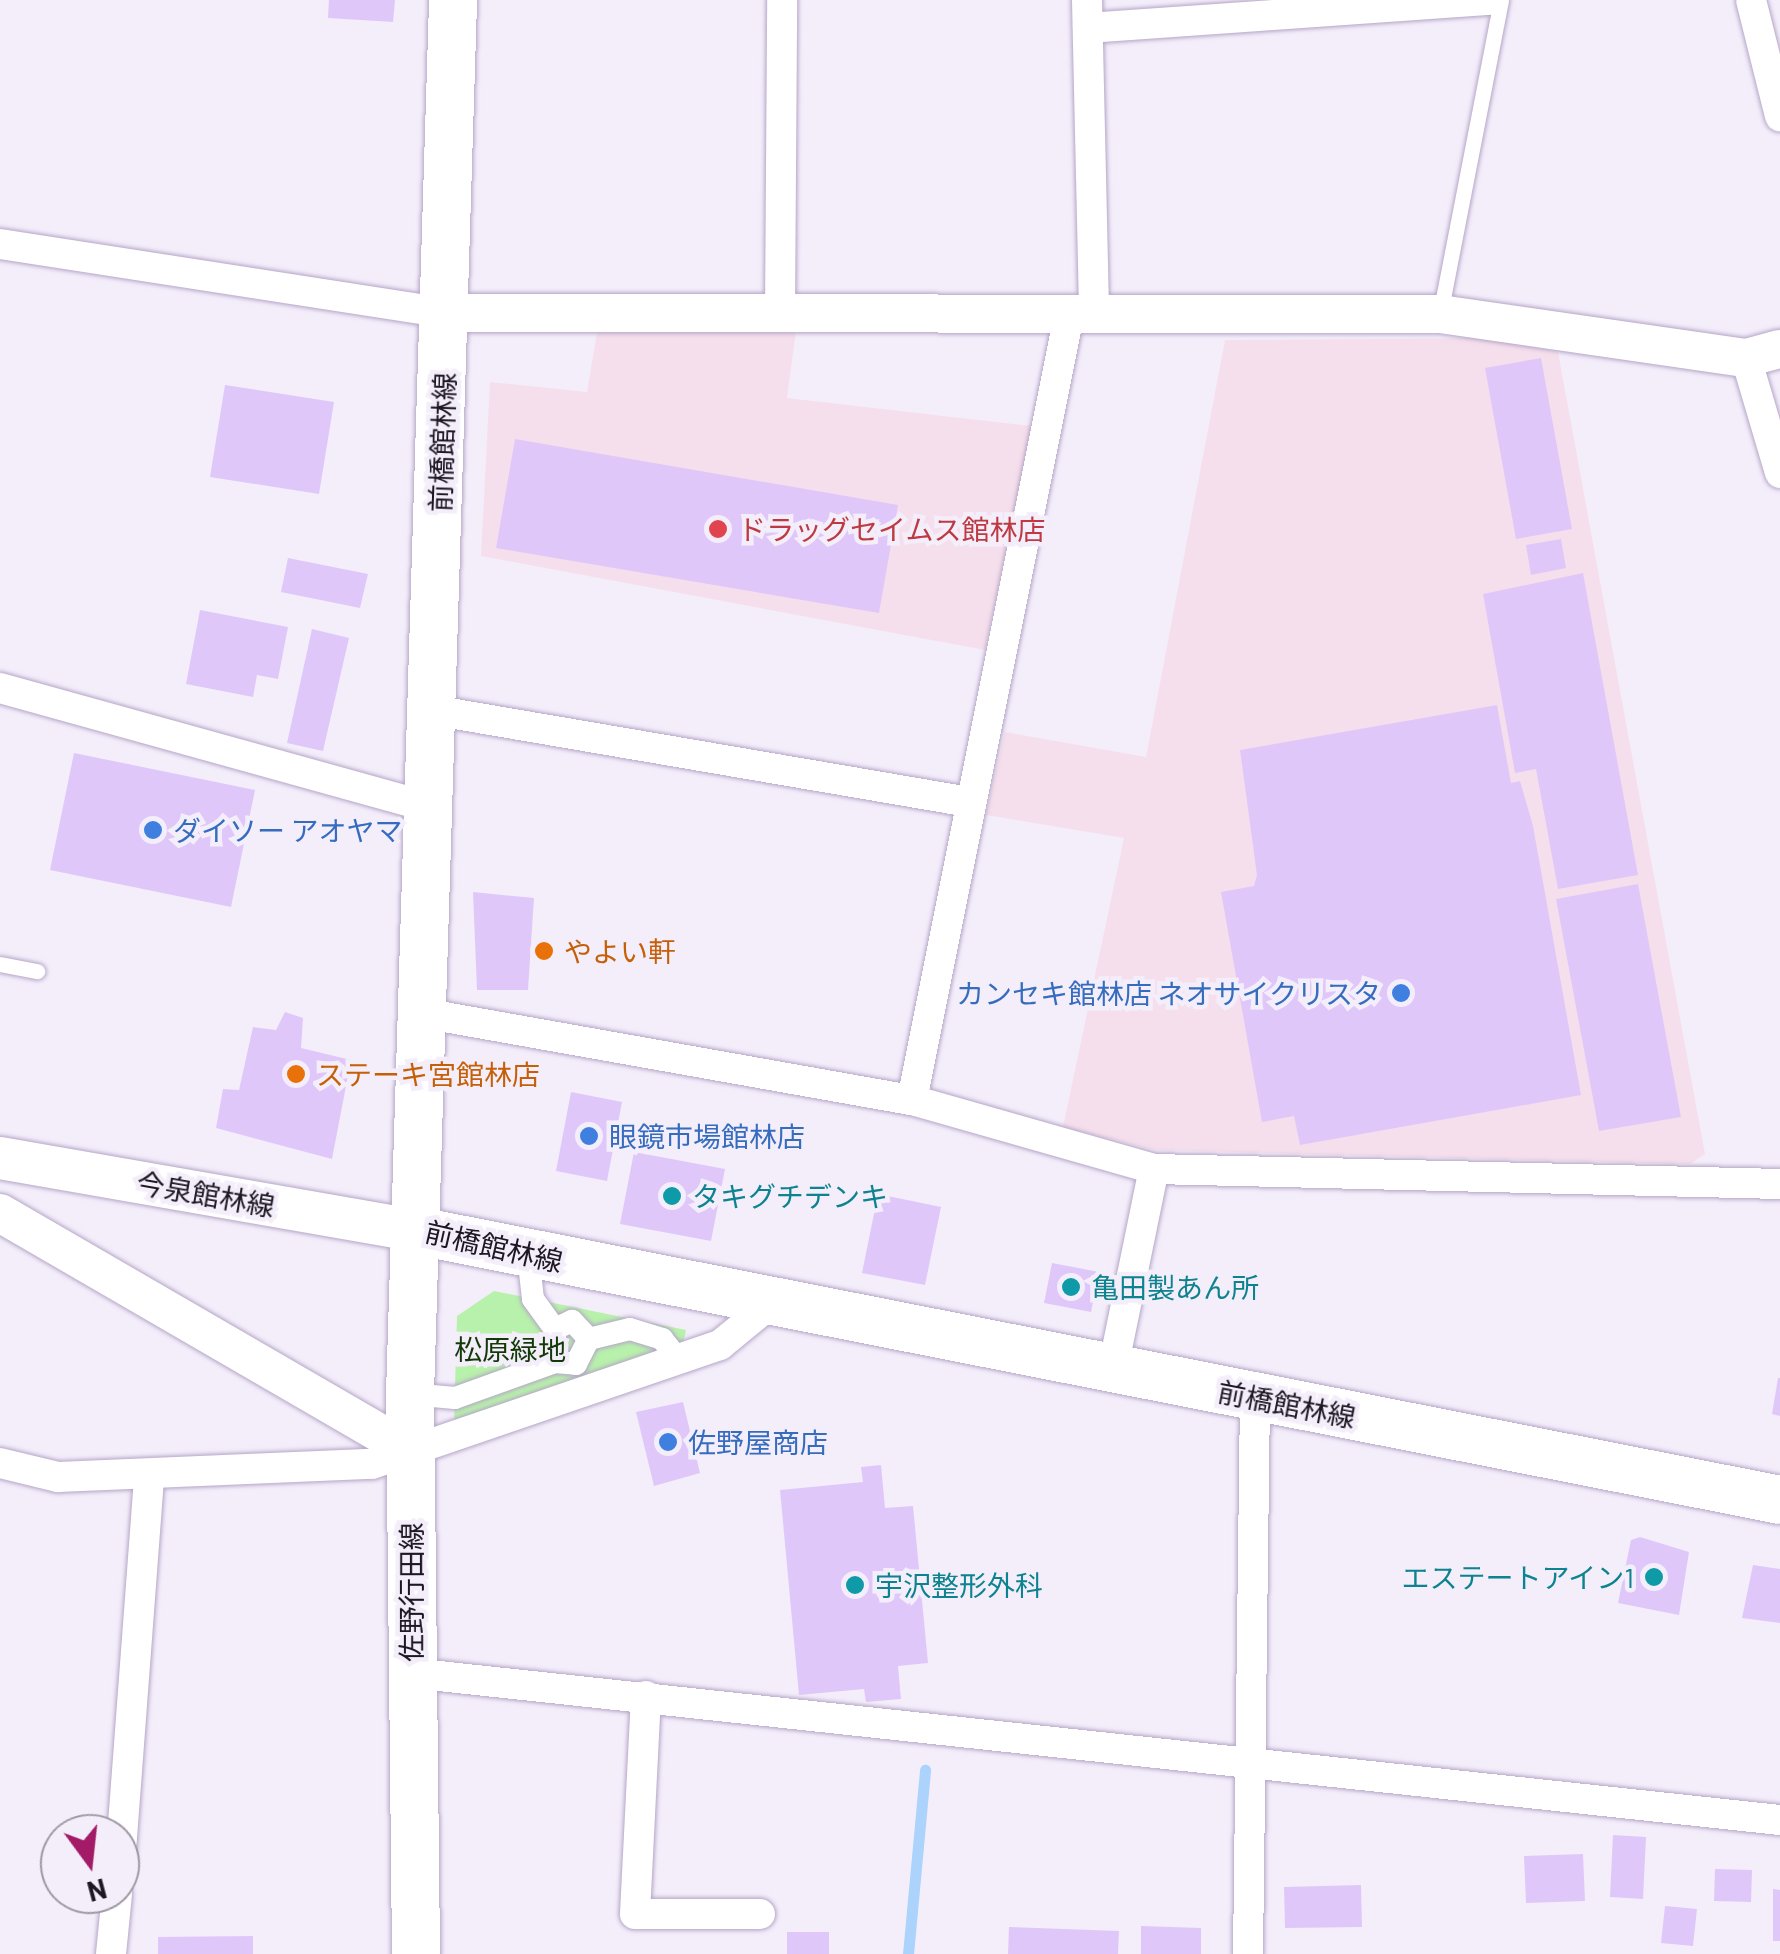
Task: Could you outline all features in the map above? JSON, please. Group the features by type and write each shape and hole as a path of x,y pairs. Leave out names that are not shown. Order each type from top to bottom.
{"main road":[{"name":"前橋館林線","path":"453,0 446,313 413,1230 770,1304 1780,1500"},
{"name":"今泉館林線","path":"0,1158 413,1230"},
{"name":"佐野行田線","path":"413,1230 410,1451 416,1954"}],"street":[{"path":"780,313 782,0"},
{"path":"912,1100 969,802 1081,314 1087,14 1493,0"},
{"path":"1752,0 1780,116"},
{"path":"0,244 446,313 1440,314 1763,354 1780,474"},
{"path":"0,688 429,807"},
{"path":"432,710 969,802"},
{"path":"422,1013 912,1100 1154,1168 1780,1184"},
{"path":"1114,1368 1154,1168"},
{"path":"0,1213 410,1451"},
{"path":"528,1254 533,1299 554,1328 555,1362"},
{"path":"0,1464 58,1478 372,1464 720,1346 770,1304"},
{"path":"554,1328 572,1321 589,1340"},
{"path":"410,1394 455,1398 555,1362 576,1364 589,1340 630,1329 662,1339 680,1361"},
{"path":"1248,1954 1255,1398"},
{"path":"124,1814 149,1475"},
{"path":"412,1673 646,1696 1249,1768 1780,1820"},
{"path":"646,1696 635,1914 760,1914"},
{"path":"112,1954 115,1914"}],"lane":[{"path":"1440,314 1501,0"},
{"path":"0,964 38,971"}],"shaded area":[{"path":"796,331 787,398 1032,426 985,650 481,556 490,382 587,392 597,332"},
{"path":"1486,338 1558,352 1705,1154 1690,1164 1155,1150 1063,1127 1124,838 986,815 1005,732 1146,757 1225,340"}],"green space":[{"name":"松原緑地","path":"494,1291 686,1330 682,1349 454,1424 457,1316"}],"building":[{"path":"329,0 395,0 393,22 328,18"},
{"path":"1541,358 1572,529 1516,539 1485,368"},
{"path":"225,385 334,402 319,494 210,477"},
{"path":"515,439 898,505 879,613 496,548"},
{"path":"1561,539 1566,568 1531,575 1526,545"},
{"path":"288,558 368,574 360,608 281,592"},
{"path":"1583,573 1638,875 1558,889 1536,769 1515,773 1483,594"},
{"path":"200,610 288,627 278,679 257,675 253,697 186,684"},
{"path":"312,629 349,638 323,751 287,743"},
{"name":"カンセキ館林店 ネオサイクリスタ","path":"1497,705 1511,783 1520,781 1533,826 1581,1095 1300,1145 1294,1116 1262,1122 1221,892 1254,886 1257,875 1240,750"},
{"name":"ダイソー アオヤマ","path":"74,753 255,790 231,907 50,870"},
{"path":"1638,884 1681,1117 1599,1131 1556,899"},
{"path":"473,892 534,898 528,990 477,990"},
{"name":"ステーキ宮館林店","path":"285,1012 303,1018 301,1048 351,1060 332,1159 216,1128 223,1089 239,1090 253,1027 276,1030"},
{"name":"眼鏡市場館林店","path":"571,1092 622,1102 607,1181 556,1171"},
{"name":"タキグチデンキ","path":"634,1152 725,1169 711,1241 620,1224"},
{"path":"878,1194 941,1207 925,1285 862,1273"},
{"name":"亀田製あん所","path":"1052,1263 1099,1272 1091,1312 1044,1303"},
{"path":"1780,1378 1780,1416 1772,1414"},
{"name":"佐野屋商店","path":"683,1402 700,1473 654,1486 636,1412"},
{"name":"宇沢整形外科","path":"881,1465 885,1508 913,1506 928,1663 898,1666 901,1699 866,1702 864,1689 799,1695 780,1490 863,1482 861,1467"},
{"name":"エステートアイン1","path":"1640,1537 1689,1552 1679,1615 1618,1603 1631,1540"},
{"path":"1753,1565 1780,1569 1780,1623 1742,1618"},
{"path":"1613,1835 1646,1837 1643,1899 1610,1897"},
{"path":"1583,1854 1585,1901 1526,1903 1524,1856"},
{"path":"1715,1869 1752,1870 1751,1902 1714,1901"},
{"path":"1361,1885 1362,1927 1285,1928 1284,1887"},
{"path":"1773,1889 1780,1890 1780,1941 1773,1941"},
{"path":"1665,1906 1697,1909 1693,1946 1661,1943"},
{"path":"1141,1926 1201,1928 1201,1954 1141,1954"},
{"path":"1009,1927 1119,1931 1118,1954 1008,1954"},
{"path":"787,1932 829,1932 829,1954 787,1954"},
{"path":"253,1936 253,1954 158,1954 158,1937"}],"waterway":[{"path":"908,1954 925,1770"}],"place":[{"name":"ドラッグセイムス館林店","path":"718,529"},
{"name":"ダイソー アオヤマ","path":"153,830"},
{"name":"やよい軒","path":"544,951"},
{"name":"カンセキ館林店 ネオサイクリスタ","path":"1401,993"},
{"name":"ステーキ宮館林店","path":"296,1074"},
{"name":"眼鏡市場館林店","path":"589,1136"},
{"name":"タキグチデンキ","path":"672,1196"},
{"name":"亀田製あん所","path":"1071,1287"},
{"name":"佐野屋商店","path":"668,1442"},
{"name":"エステートアイン1","path":"1654,1577"},
{"name":"宇沢整形外科","path":"855,1585"}]}
